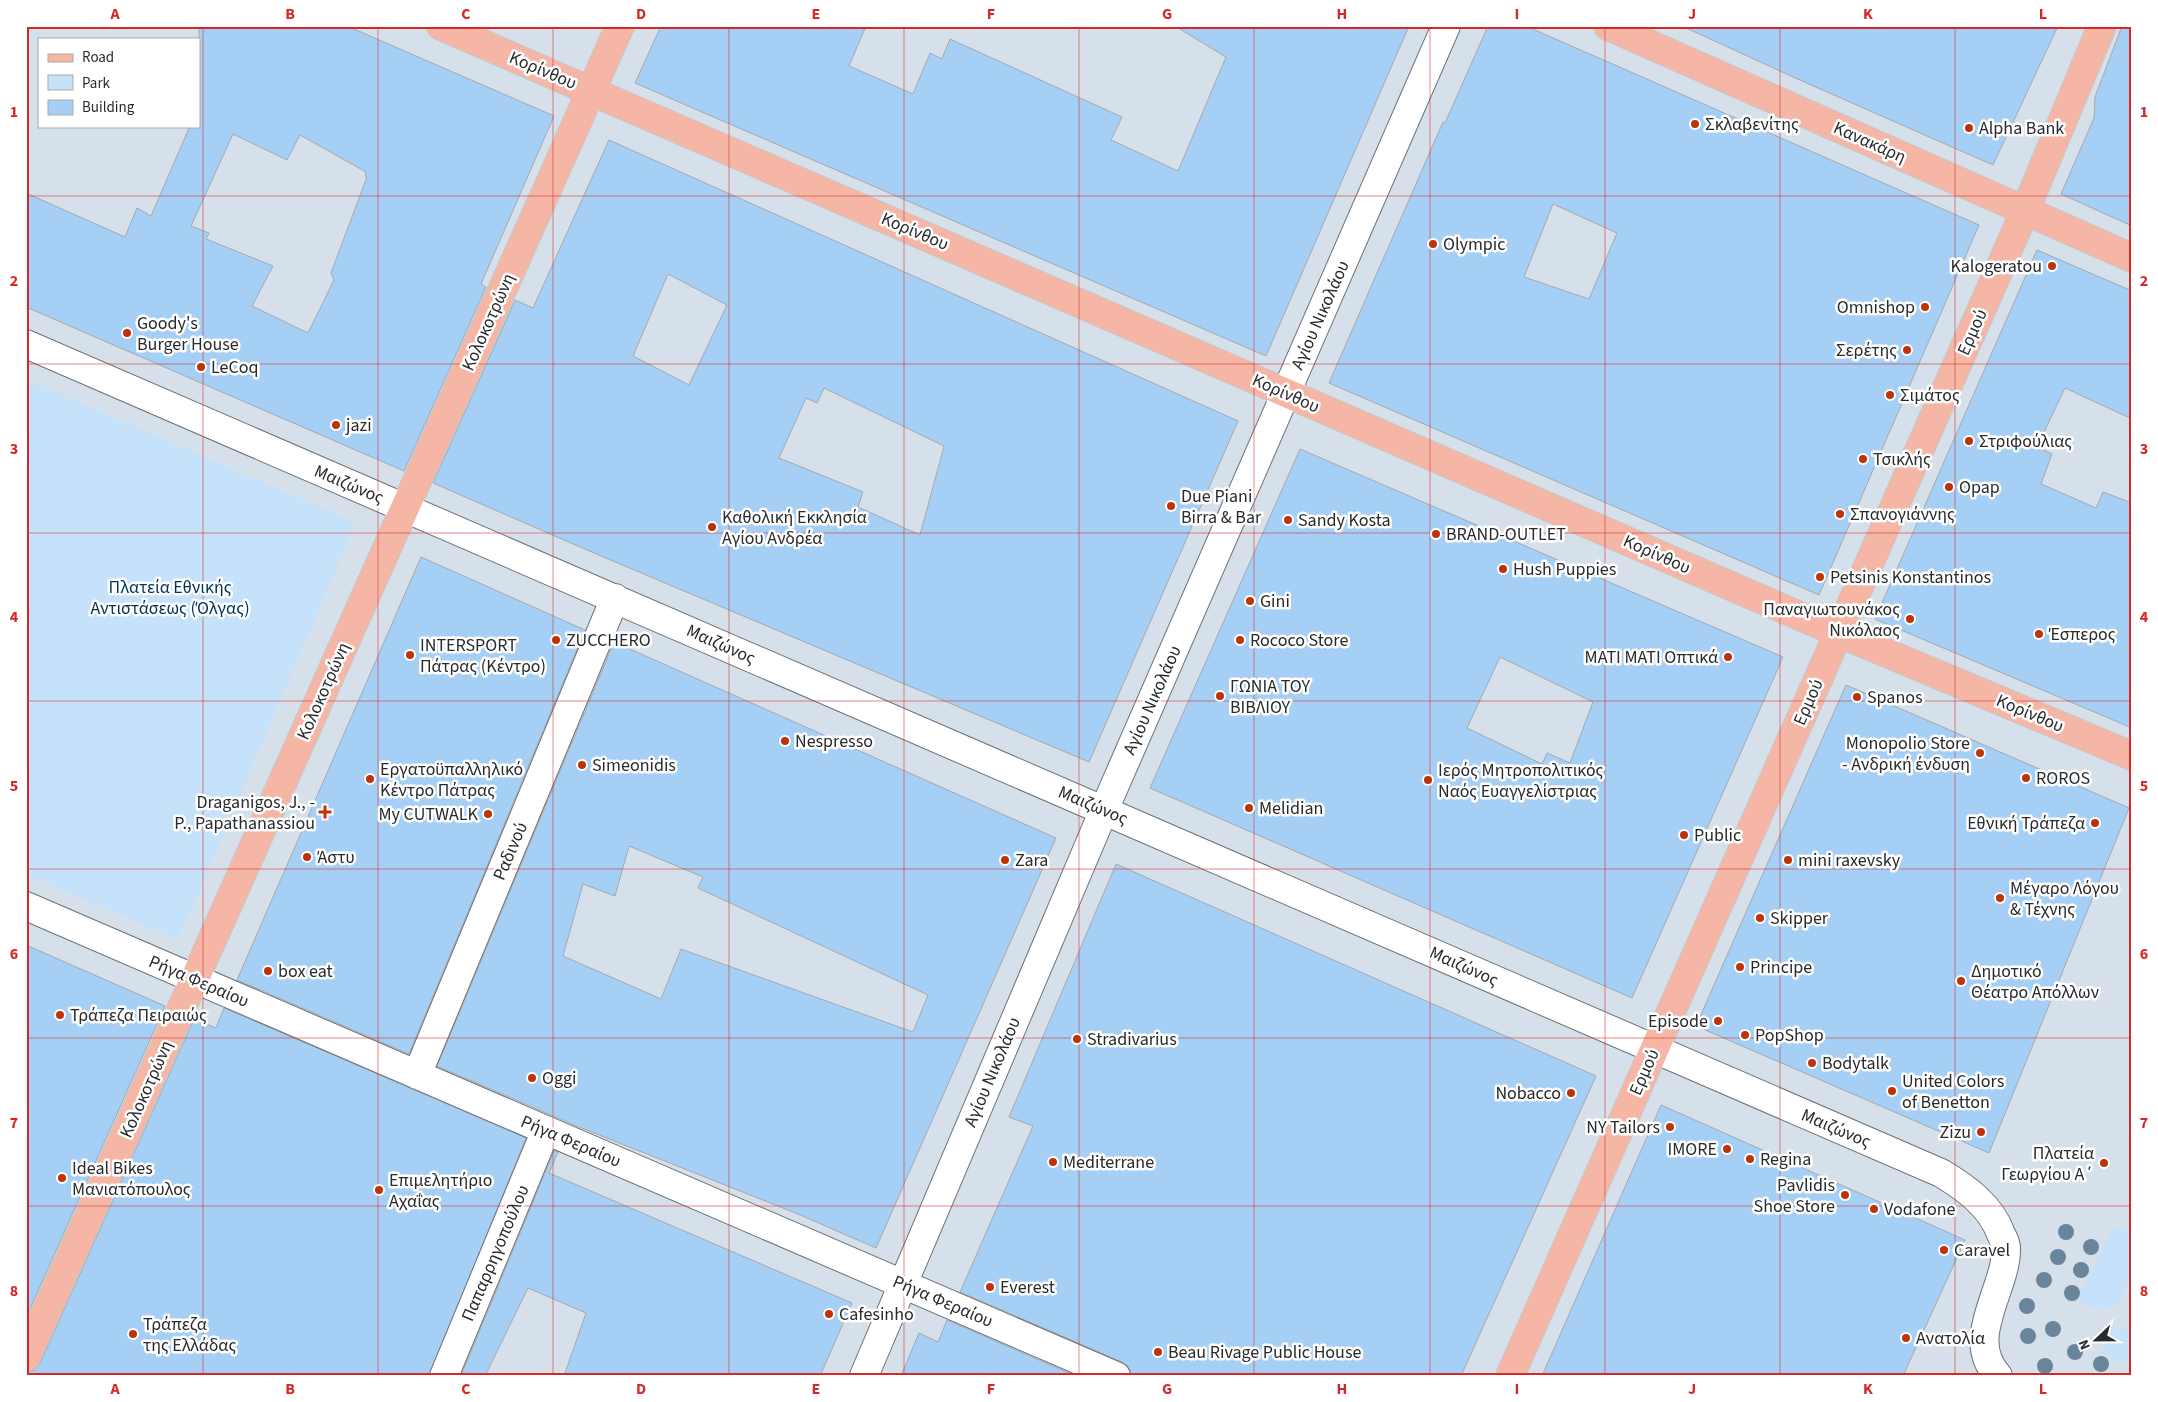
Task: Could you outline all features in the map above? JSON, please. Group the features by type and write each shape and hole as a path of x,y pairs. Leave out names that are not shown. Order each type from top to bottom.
{"main road":[{"name":"Κορίνθου","path":"442,26 1839,633 2132,756"},
{"name":"Κολοκοτρώνη","path":"26,1357 620,26"},
{"name":"Κανακάρη","path":"1608,26 2132,258"},
{"name":"Ερμού","path":"1510,1376 2026,211 2102,26"}],"street":[{"name":"Αγίου Νικολάου","path":"864,1376 1104,810 1446,26"},
{"name":"Μαιζώνος","path":"26,344 1941,1173 1966,1189 1981,1202 1996,1220 2006,1247 2003,1274 1985,1327 1986,1354 1998,1376"},
{"name":"Ραδινού","path":"417,1075 615,598"},
{"name":"Ρήγα Φεραίου","path":"26,906 1116,1376"},
{"name":"Παπαρρηγοπούλου","path":"444,1376 546,1130"}],"shaded area":[{"path":"26,26 2132,26 2132,1376 26,1376"}],"green space":[{"name":"Πλατεία Εθνικής Αντιστάσεως (Όλγας)","path":"26,379 356,523 178,940 26,874 26,627 29,615 26,608"},
{"path":"2114,1226 2132,1233 2132,1272 2119,1303 2101,1311 2077,1301"},
{"path":"2128,1325 2132,1327 2131,1365 2100,1351 2111,1332"}],"building":[{"path":"199,26 347,26 554,116 481,284 486,287 404,471 26,307 26,193 125,237 137,208 151,216 189,128 200,128","holes":["233,134 287,160 300,135 366,172 365,176 367,177 331,273 334,280 308,333 252,306 273,266 206,239 209,233 191,226"]},
{"path":"661,26 866,26 849,66 913,94 930,53 942,59 950,39 1122,117 1111,140 1178,171 1226,57 1175,26 1409,26 1266,356 635,83"},
{"path":"1488,26 1526,26 1979,225 1819,595 1329,383 1443,122 1445,123","holes":["1553,204 1617,233 1589,299 1524,277"]},
{"path":"1682,26 2058,26 1993,165"},
{"path":"2122,26 2132,26 2132,226 2061,194 2094,118 2095,97"},
{"path":"609,140 1238,421 1089,762 433,483 515,300 533,308","holes":["668,274 727,305 689,385 633,356","824,388 944,446 920,535 858,507 863,492 779,458 806,398 817,403"]},
{"path":"2037,250 2132,291 2132,419 2065,388 2037,447 2052,454 2041,484 2096,508 2103,492 2132,503 2132,728 1875,619"},
{"path":"1300,449 1783,657 1632,998 1150,788","holes":["1500,657 1593,702 1570,763 1547,753 1542,764 1467,728"]},
{"path":"421,557 585,630 409,1054 237,980"},
{"path":"614,642 1056,838 876,1248 798,1214 579,1127 437,1066","holes":["629,846 703,877 698,888 928,995 913,1032 681,949 661,999 563,956 583,884 615,896"]},
{"path":"1846,685 2129,808 1989,1153 1696,1026"},
{"path":"1116,864 1596,1076 1461,1376 1131,1376 1129,1367 1122,1362 960,1292 1033,1126 1009,1117"},
{"path":"26,945 165,1006 26,1318"},
{"path":"224,1008 526,1138 429,1376 26,1376 26,1372 35,1370 40,1363 194,1019 216,1028"},
{"path":"1661,1105 1965,1240 1903,1376 1542,1376"},
{"path":"554,1151 558,1152 549,1173 852,1303 820,1376 564,1376 586,1313 528,1288 485,1376 461,1376"},
{"path":"947,1320 1076,1376 901,1376 919,1333 938,1342"}],"place":[{"name":"Σκλαβενίτης","path":"1695,124"},
{"name":"Alpha Bank","path":"1969,128"},
{"name":"Olympic","path":"1433,244"},
{"name":"Kalogeratou","path":"2052,266"},
{"name":"Omnishop","path":"1925,307"},
{"name":"Goody's Burger House","path":"127,333"},
{"name":"Σερέτης","path":"1907,350"},
{"name":"LeCoq","path":"201,367"},
{"name":"Σιμάτος","path":"1890,395"},
{"name":"jazi","path":"336,425"},
{"name":"Στριφούλιας","path":"1969,441"},
{"name":"Τσικλής","path":"1863,459"},
{"name":"Opap","path":"1949,487"},
{"name":"Due Piani Birra & Bar","path":"1171,506"},
{"name":"Σπανογιάννης","path":"1840,514"},
{"name":"Sandy Kosta","path":"1288,520"},
{"name":"Καθολική Εκκλησία Αγίου Ανδρέα","path":"712,527"},
{"name":"BRAND-OUTLET","path":"1436,534"},
{"name":"Hush Puppies","path":"1503,569"},
{"name":"Petsinis Konstantinos","path":"1820,577"},
{"name":"Gini","path":"1250,601"},
{"name":"Παναγιωτουνάκος Νικόλαος","path":"1910,619"},
{"name":"Έσπερος","path":"2039,634"},
{"name":"ZUCCHERO","path":"556,640"},
{"name":"Rococo Store","path":"1240,640"},
{"name":"INTERSPORT Πάτρας (Κέντρο)","path":"410,655"},
{"name":"MATI MATI Οπτικά","path":"1728,657"},
{"name":"ΓΩΝΙΑ ΤΟΥ ΒΙΒΛΙΟΥ","path":"1220,696"},
{"name":"Spanos","path":"1857,697"},
{"name":"Nespresso","path":"785,741"},
{"name":"Monopolio Store - Ανδρική ένδυση","path":"1980,753"},
{"name":"Simeonidis","path":"582,765"},
{"name":"ROROS","path":"2026,778"},
{"name":"Εργατοϋπαλληλικό Κέντρο Πάτρας","path":"370,779"},
{"name":"Ιερός Μητροπολιτικός Ναός Ευαγγελίστριας","path":"1428,780"},
{"name":"Melidian","path":"1249,808"},
{"name":"Draganigos, J., - P., Papathanassiou","path":"325,812"},
{"name":"My CUTWALK","path":"488,814"},
{"name":"Εθνική Τράπεζα","path":"2095,823"},
{"name":"Public","path":"1684,835"},
{"name":"Άστυ","path":"307,857"},
{"name":"Zara","path":"1005,860"},
{"name":"mini raxevsky","path":"1788,860"},
{"name":"Μέγαρο Λόγου & Τέχνης","path":"2000,898"},
{"name":"Skipper","path":"1760,918"},
{"name":"Principe","path":"1740,967"},
{"name":"box eat","path":"268,971"},
{"name":"Δημοτικό Θέατρο Απόλλων","path":"1961,981"},
{"name":"Τράπεζα Πειραιώς","path":"60,1015"},
{"name":"Episode","path":"1718,1021"},
{"name":"PopShop","path":"1745,1035"},
{"name":"Stradivarius","path":"1077,1039"},
{"name":"Bodytalk","path":"1812,1063"},
{"name":"Oggi","path":"532,1078"},
{"name":"United Colors of Benetton","path":"1892,1091"},
{"name":"Nobacco","path":"1571,1093"},
{"name":"NY Tailors","path":"1670,1127"},
{"name":"Zizu","path":"1981,1132"},
{"name":"IMORE","path":"1727,1149"},
{"name":"Regina","path":"1750,1159"},
{"name":"Mediterrane","path":"1053,1162"},
{"name":"Πλατεία Γεωργίου Α΄","path":"2104,1163"},
{"name":"Ideal Bikes Μανιατόπουλος","path":"62,1178"},
{"name":"Επιμελητήριο Αχαΐας","path":"379,1190"},
{"name":"Pavlidis Shoe Store","path":"1845,1195"},
{"name":"Vodafone","path":"1874,1209"},
{"name":"Caravel","path":"1944,1250"},
{"name":"Everest","path":"990,1287"},
{"name":"Cafesinho","path":"829,1314"},
{"name":"Τράπεζα της Ελλάδας","path":"133,1334"},
{"name":"Ανατολία","path":"1906,1338"},
{"name":"Beau Rivage Public House","path":"1158,1352"}]}
